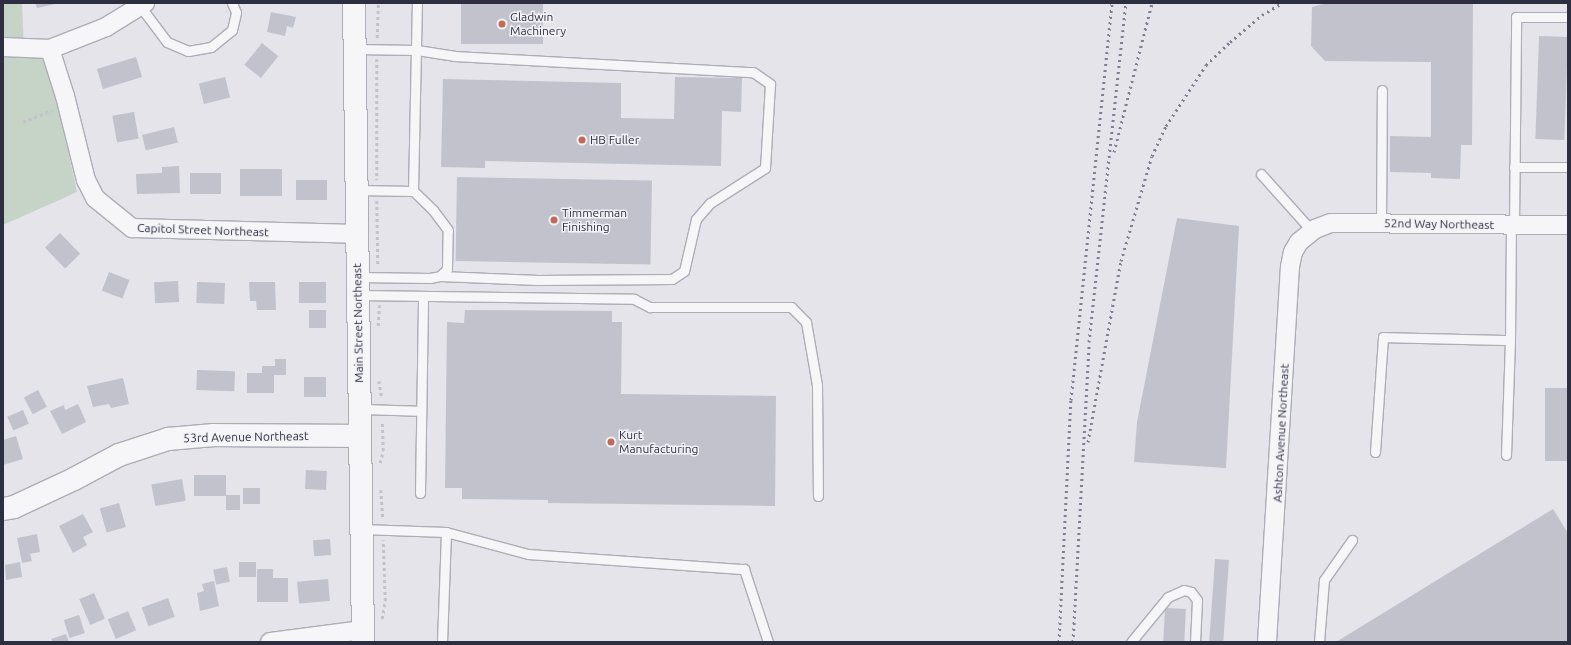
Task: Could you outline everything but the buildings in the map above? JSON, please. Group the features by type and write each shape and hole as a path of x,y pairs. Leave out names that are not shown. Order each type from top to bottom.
{"street":[{"name":"Main Street Northeast","path":"354,3 355,49 367,190 357,234 368,286 359,409 361,529 369,631"},
{"path":"3,48 50,49 106,27 143,4"},
{"name":"Capitol Street Northeast","path":"50,49 67,103 86,180 95,198 132,228 357,234"},
{"name":"52nd Way Northeast","path":"1312,231 1331,223 1568,226"},
{"name":"Ashton Avenue Northeast","path":"1268,642 1290,267 1293,252 1299,242 1312,231"},
{"name":"53rd Avenue Northeast","path":"3,509 14,507 74,480 119,455 168,439 214,435 360,436"},
{"path":"270,642 369,631"}],"lane":[{"path":"143,4 167,42 188,51 210,47 232,30 236,12 232,3"},
{"path":"413,191 417,3"},
{"path":"1506,455 1514,167 1516,18 1568,17"},
{"path":"355,49 417,50 454,56 753,72 770,84 765,168 710,203 696,219 684,271 672,279 538,280 440,276 368,286"},
{"path":"1381,224 1382,90"},
{"path":"1514,167 1568,167"},
{"path":"1262,174 1312,231"},
{"path":"367,190 413,191 433,210 448,230 447,269 440,276"},
{"path":"368,286 423,296 634,299 650,307 792,307 806,322 818,385 818,496"},
{"path":"420,492 423,296"},
{"path":"1375,452 1383,337 1510,340"},
{"path":"359,409 421,412"},
{"path":"361,529 446,532 528,554 744,569 768,642"},
{"path":"442,642 446,532"},
{"path":"1319,642 1324,580 1352,540"},
{"path":"1132,642 1168,597 1184,590 1191,592 1197,600 1195,642"}],"path":[{"path":"377,332 368,286 367,190 377,50 378,3"},
{"path":"23,122 67,103"},
{"path":"378,376 382,410 383,451 380,470"},
{"path":"369,631 384,601 383,530 380,483"}],"shaded area":[{"path":"3,3 22,3 24,54 37,52 49,63 77,192 3,225"}],"railway":[{"path":"1059,642 1071,400 1112,3"},
{"path":"1073,642 1089,342 1126,3"},
{"path":"1114,152 1152,3"},
{"path":"1088,442 1121,261 1152,156 1166,126 1206,65 1262,15 1282,3"}],"place":[{"name":"Gladwin Machinery","path":"502,24"},
{"name":"HB Fuller","path":"582,140"},
{"name":"Timmerman Finishing","path":"554,220"},
{"name":"Kurt Manufacturing","path":"611,442"}]}
